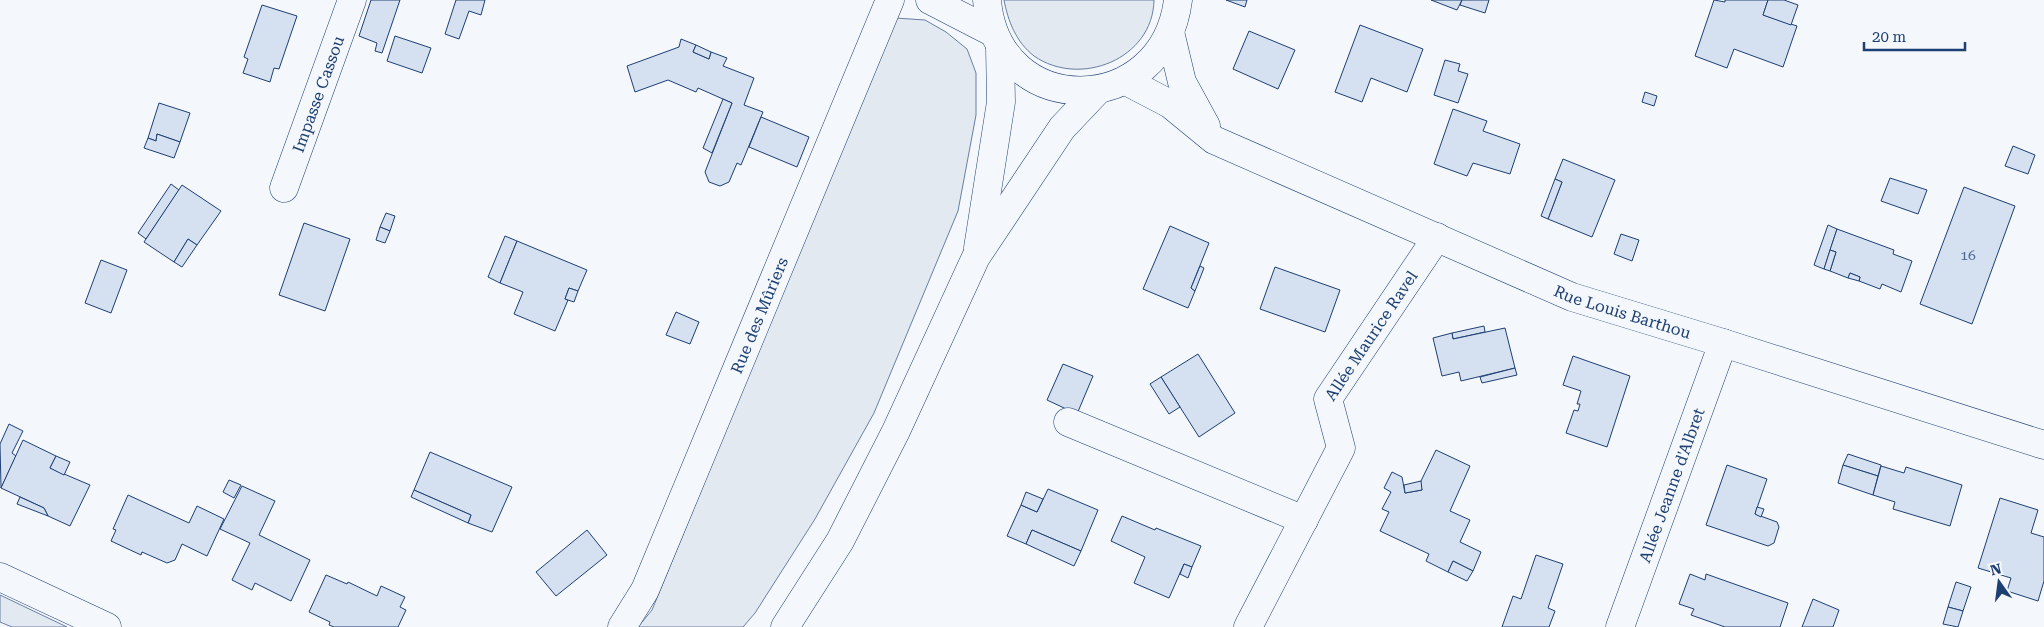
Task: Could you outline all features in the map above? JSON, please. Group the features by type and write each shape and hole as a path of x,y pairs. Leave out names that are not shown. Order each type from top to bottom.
{"street":[{"name":"Impasse Cassou","path":"284,188 352,0"},
{"name":"Rue des Mûriers","path":"622,627 645,590 890,0"},
{"path":"930,0 997,40"},
{"path":"987,0 989,19 997,40 1018,68 1042,83 1070,91 1098,90 1126,80 1152,60 1170,32 1178,0"},
{"path":"1170,32 1182,82 1214,140"},
{"path":"976,257 1001,102 997,40"},
{"name":"Rue Louis Barthou","path":"1126,80 1170,104 1214,140 1572,297 1723,343 2044,446"},
{"path":"785,627 840,541 896,431 976,257 1062,128 1098,90"},
{"name":"Allée Maurice Ravel","path":"1248,627 1341,448 1328,399 1437,237"},
{"name":"Allée Jeanne d'Albret","path":"1620,627 1723,343"},
{"path":"1068,422 1304,520"},
{"path":"0,577 106,627"}],"shaded area":[{"path":"1004,0 1154,0 1150,21 1141,38 1128,52 1111,62 1092,68 1072,69 1052,65 1034,56 1022,44 1014,31"},
{"path":"895,18 925,20 946,32 967,49 976,73 976,115 958,211 874,413 815,519 755,613 743,627 638,627 652,610"},
{"path":"0,595 67,627 12,627 0,622"}],"building":[{"path":"371,0 400,0 382,53 375,51 377,43 359,36"},
{"path":"456,0 485,0 481,15 469,11 459,39 445,34"},
{"path":"1226,0 1247,0 1245,7"},
{"path":"1431,0 1462,0 1457,10"},
{"path":"1462,0 1489,0 1485,13 1460,5"},
{"path":"1714,0 1725,2 1725,0 1768,0 1763,15 1797,26 1783,67 1734,49 1727,68 1695,56"},
{"path":"1768,0 1784,0 1798,5 1791,25 1763,15"},
{"path":"262,5 297,16 279,69 274,68 270,82 243,73 248,59 244,57"},
{"path":"1360,25 1423,49 1407,92 1371,78 1362,102 1335,92"},
{"path":"1249,31 1295,50 1278,89 1233,69"},
{"path":"395,36 431,48 422,73 387,61"},
{"path":"681,39 696,45 693,52 709,59 711,52 727,58 723,66 754,78 744,105 763,112 741,165 737,163 729,182 720,186 709,182 705,172 732,103 698,88 696,92 668,80 635,92 627,66 679,47"},
{"path":"696,45 711,52 709,59 693,52"},
{"path":"1445,60 1460,64 1458,71 1468,74 1458,103 1434,95"},
{"path":"1645,92 1657,96 1654,106 1642,102"},
{"path":"723,99 732,103 712,153 703,148"},
{"path":"159,103 190,113 180,142 157,134 156,141 148,138"},
{"path":"1453,109 1487,121 1483,131 1520,144 1510,174 1473,163 1467,176 1434,164"},
{"path":"761,117 809,137 797,167 749,147"},
{"path":"157,134 180,142 174,158 144,148 148,138 156,141"},
{"path":"2013,146 2035,155 2028,174 2005,166"},
{"path":"1563,159 1615,180 1592,237 1548,219 1562,182 1555,179"},
{"path":"1890,178 1927,190 1918,214 1881,201"},
{"path":"1555,179 1562,182 1548,219 1541,216"},
{"path":"171,184 179,190 146,239 138,233"},
{"path":"182,185 221,211 197,245 188,239 174,262 144,242"},
{"path":"1964,187 2015,206 1972,324 1920,304"},
{"path":"386,213 395,216 390,231 380,227"},
{"path":"304,223 350,239 325,311 279,295"},
{"path":"1828,225 1837,229 1824,269 1814,265"},
{"path":"1170,226 1209,243 1191,288 1195,291 1188,308 1143,289"},
{"path":"380,227 390,231 385,243 376,240"},
{"path":"1837,229 1894,250 1893,254 1912,261 1901,292 1882,284 1880,289 1859,281 1860,277 1850,273 1848,278 1830,271 1836,252 1830,250"},
{"path":"1621,234 1639,240 1632,261 1614,254"},
{"path":"505,236 517,241 500,283 488,277"},
{"path":"188,239 197,245 182,267 174,262"},
{"path":"517,241 587,270 578,291 569,288 565,299 568,300 555,331 514,314 523,292 500,283"},
{"path":"1830,250 1836,252 1830,271 1824,269"},
{"path":"101,260 127,270 111,313 85,303"},
{"path":"1200,266 1204,268 1195,291 1191,288"},
{"path":"1275,267 1340,290 1325,332 1260,309"},
{"path":"1850,273 1860,277 1859,281 1848,278"},
{"path":"569,288 578,291 574,302 565,299"},
{"path":"676,312 699,322 690,344 666,335"},
{"path":"1484,326 1485,332 1453,339 1452,333"},
{"path":"1505,328 1515,368 1461,381 1459,372 1442,376 1433,338 1452,333 1453,339"},
{"path":"1198,354 1235,413 1199,437 1161,377"},
{"path":"1573,356 1630,376 1607,447 1566,433 1574,410 1578,411 1580,404 1577,404 1581,391 1563,385"},
{"path":"1063,364 1093,376 1077,414 1047,400"},
{"path":"1515,368 1517,375 1482,383 1480,377"},
{"path":"1161,377 1180,407 1169,414 1150,384"},
{"path":"9,424 23,431 12,453 16,456 1,488 0,444"},
{"path":"23,440 56,456 50,468 90,485 70,526 48,516 44,508 1,488"},
{"path":"1436,450 1470,466 1450,511 1470,520 1460,542 1481,552 1473,571 1453,561 1448,572 1426,561 1429,554 1380,531 1389,512 1382,509 1391,492 1384,488 1392,472 1402,477 1405,493 1422,490 1420,483"},
{"path":"430,452 512,487 492,532 468,523 471,515 414,490"},
{"path":"1848,454 1881,465 1878,476 1843,465"},
{"path":"56,456 70,462 64,475 50,468"},
{"path":"1727,465 1767,479 1755,514 1777,522 1779,527 1774,543 1768,546 1706,525"},
{"path":"1843,465 1878,476 1873,495 1838,483"},
{"path":"1881,466 1904,473 1906,467 1962,485 1950,526 1893,509 1895,502 1873,495"},
{"path":"229,480 241,485 234,498 223,492"},
{"path":"1421,481 1422,490 1405,493 1404,485"},
{"path":"242,486 275,501 259,535 310,560 291,601 255,583 252,590 232,580 250,543 220,529"},
{"path":"1048,489 1098,510 1081,551 1032,530 1026,544 1007,536 1021,505 1037,512"},
{"path":"414,490 471,515 468,523 411,497"},
{"path":"1026,492 1043,499 1037,512 1021,505"},
{"path":"128,495 189,523 197,506 224,519 207,556 182,544 175,560 167,563 142,552 141,555 111,541 116,530 113,529"},
{"path":"20,497 44,508 48,516 17,504"},
{"path":"2000,498 2038,510 2031,533 2044,537 2044,581 2038,601 2007,591 2011,578 1978,568"},
{"path":"1757,507 1764,509 1761,517 1755,514"},
{"path":"1122,516 1201,546 1192,567 1184,564 1169,598 1134,583 1145,557 1111,541"},
{"path":"587,530 607,555 556,596 536,572"},
{"path":"1032,530 1081,551 1074,566 1026,544"},
{"path":"1536,555 1563,564 1548,608 1555,611 1549,627 1502,627 1513,596 1521,599"},
{"path":"1453,561 1473,571 1467,581 1448,572"},
{"path":"1184,564 1192,567 1188,578 1180,574"},
{"path":"1690,574 1705,580 1706,574 1788,603 1780,627 1725,627 1691,615 1694,609 1679,604"},
{"path":"326,575 347,584 348,582 377,596 381,586 405,597 400,607 406,610 398,627 334,627 329,625 330,622 309,612"},
{"path":"1956,582 1971,587 1963,611 1948,607"},
{"path":"1813,599 1839,610 1833,627 1802,627"},
{"path":"1948,607 1963,611 1958,627 1943,624"}]}
